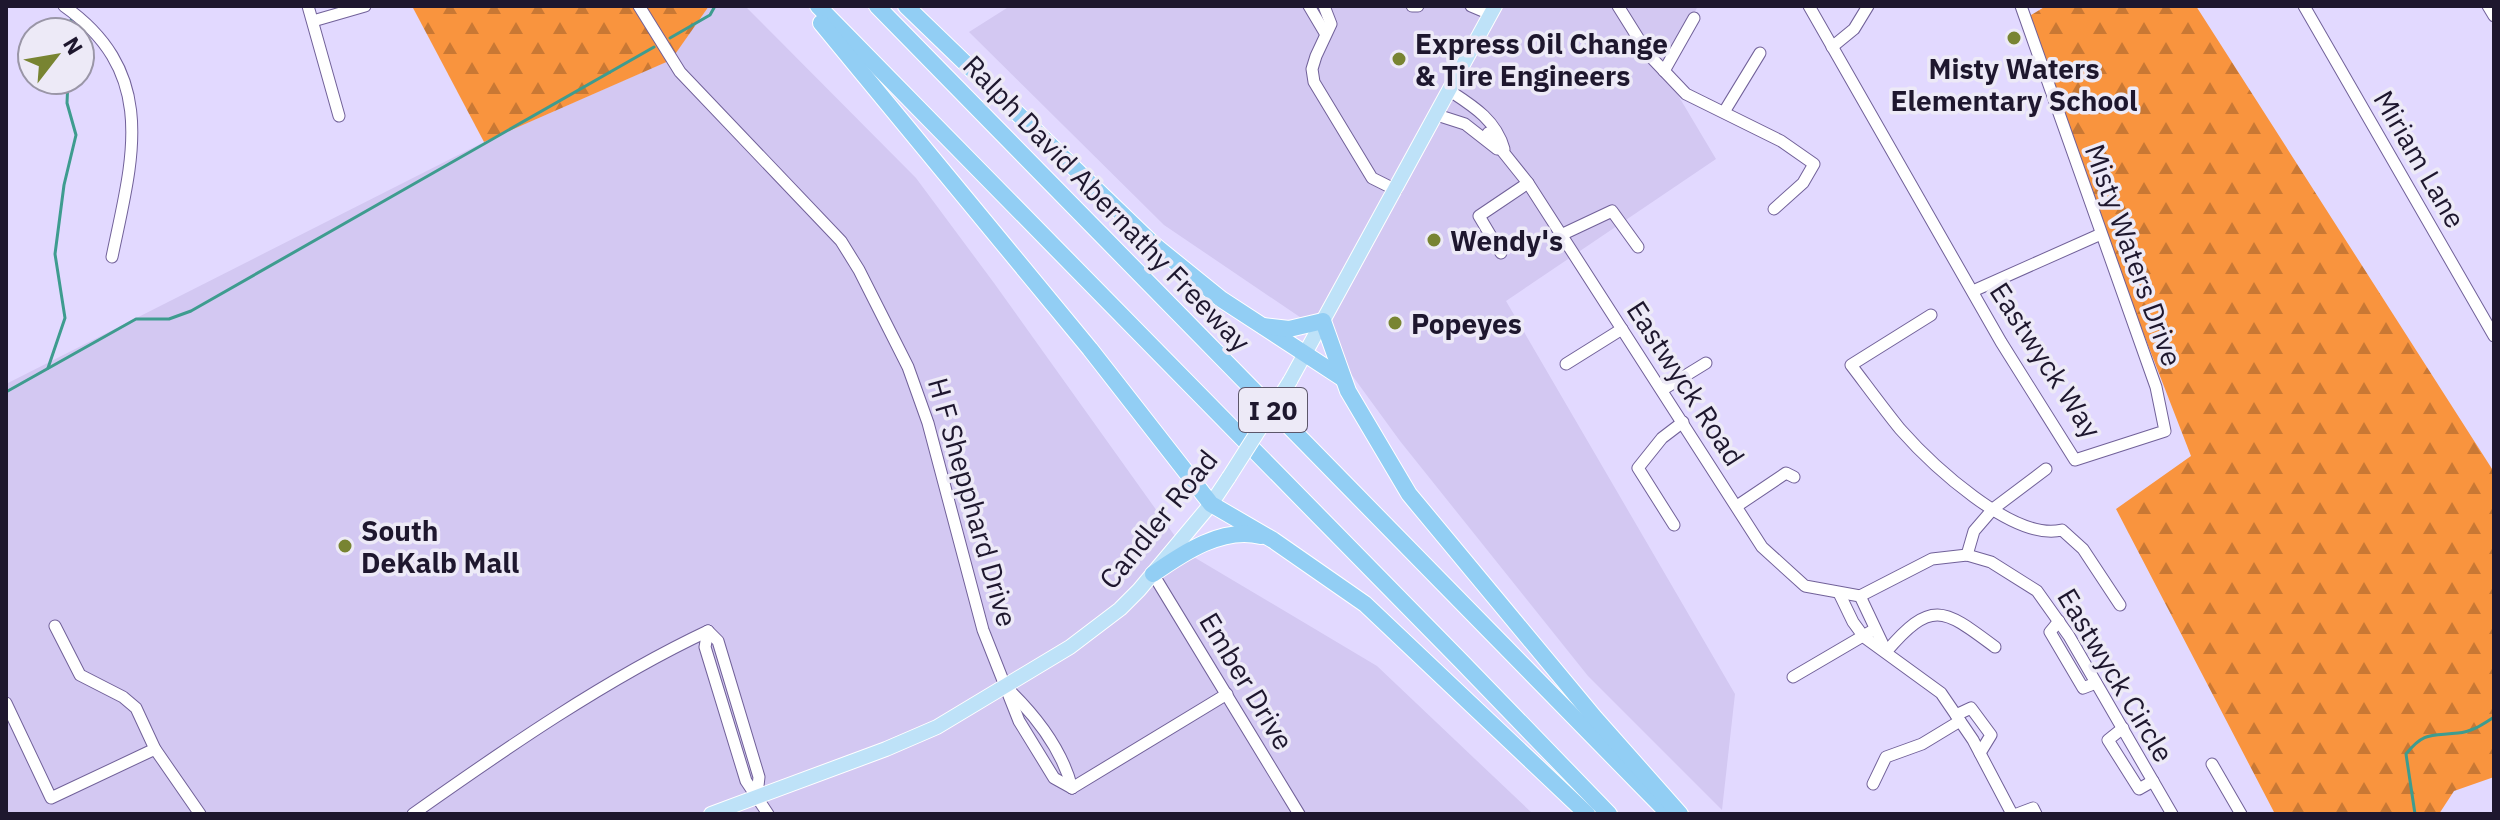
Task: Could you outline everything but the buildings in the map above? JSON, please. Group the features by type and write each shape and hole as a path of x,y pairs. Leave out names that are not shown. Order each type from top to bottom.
{"highway":[{"path":"808,6 1090,349 1211,504 1273,540 1365,604 1587,814"},
{"name":"I 20","path":"818,6 1609,814"},
{"name":"Ralph David Abernathy Freeway","path":"877,6 1669,814"},
{"path":"906,6 1153,244 1221,299 1342,378"},
{"path":"1263,326 1289,329 1323,321 1342,378 1409,494 1595,718 1680,814"},
{"path":"1153,574 1181,555 1235,533 1273,540"}],"main road":[{"name":"Candler Road","path":"711,814 937,727 1006,687 1120,609 1211,504 1290,381 1492,10"}],"street":[{"path":"64,6 87,23 108,48 123,74 132,116 130,169 112,257"},
{"path":"308,6 339,116"},
{"path":"313,21 365,6"},
{"name":"H F Shepphard Drive","path":"639,6 680,72 841,241 859,270 908,367 924,411 983,630 1006,687"},
{"path":"1309,6 1325,33"},
{"path":"1324,6 1331,24 1312,69 1314,82 1372,178 1396,190"},
{"path":"1471,6 1492,10"},
{"path":"1618,6 1648,54 1686,94 1781,141 1814,164 1803,183 1774,209"},
{"name":"Eastwyck Way","path":"1809,6 2001,342 2075,460 2165,431"},
{"path":"1832,47 1854,29 1868,6"},
{"name":"Misty Waters Drive","path":"2021,6 2156,387 2165,431"},
{"name":"Miriam Lane","path":"2304,6 2494,336"},
{"path":"2488,6 2494,16"},
{"path":"1664,71 1694,18"},
{"path":"1724,112 1760,53"},
{"name":"Eastwyck Road","path":"1450,91 1473,106 1486,130 1488,145 1505,153"},
{"name":"Eastwyck Road","path":"1437,115 1500,134 1505,153 1528,183 1762,547 1805,586 1860,596"},
{"path":"1501,253 1479,216 1528,183"},
{"path":"1561,235 1612,211 1638,247"},
{"path":"1973,291 2101,234"},
{"path":"1931,315 1851,365 1901,429 1951,479 1993,509 2031,528 2054,532 2062,530 2083,549 2120,605"},
{"path":"1566,364 1622,329"},
{"path":"1662,390 1706,363"},
{"path":"1674,525 1638,468 1662,438 1683,422"},
{"path":"1886,652 1860,596 1932,559 1967,555 1974,531 1993,509 2046,469"},
{"path":"1737,506 1786,473 1794,477"},
{"name":"Eastwyck Circle","path":"1967,555 1991,562 2037,591 2059,621 2050,632 2083,688 2096,683 2172,814"},
{"name":"Ember Drive","path":"1153,574 1299,814"},
{"path":"1839,593 1864,637 1941,693 2014,814 2033,808 2036,814"},
{"path":"1886,652 1919,619 1942,614 1958,620 1995,647"},
{"path":"55,626 80,675 130,701 136,708 155,749 200,814"},
{"path":"1793,677 1875,629"},
{"path":"413,814 496,757 645,663 708,631 705,647 746,781 768,814"},
{"path":"1006,687 1034,714 1067,768 1072,788 1227,694"},
{"path":"6,703 51,798 155,749"},
{"path":"1873,784 1886,757 1922,744 1971,708 1991,735 1980,753"},
{"path":"2123,728 2108,740 2139,789 2153,781"},
{"path":"2212,764 2241,814"}],"shaded area":[{"path":"709,6 745,6 916,178 1187,553 1377,666 1533,814 6,814 6,384 484,142 670,60"},
{"path":"1010,6 1698,6 1663,70 1716,159 1506,301 1735,694 1722,810 1588,676 1400,441 1319,330 1164,225 969,32"}],"green space":[{"path":"412,6 709,6 671,60 484,142"},
{"path":"2046,6 2196,6 2494,472 2494,777 2454,791 2439,814 2275,814 2116,509 2191,456 2026,18"}],"waterway":[{"path":"670,38 710,15 715,6"},
{"path":"6,392 136,319 169,319 191,311 654,47"},
{"path":"48,368 65,318 55,254 64,185 76,135 67,96"},
{"path":"2415,814 2406,754 2424,738 2468,731 2494,717"}],"place":[{"name":"Misty Waters Elementary School","path":"2014,38"},
{"name":"Express Oil Change & Tire Engineers","path":"1399,59"},
{"name":"Wendy's","path":"1434,240"},
{"name":"Popeyes","path":"1395,323"},
{"name":"South DeKalb Mall","path":"345,546"}]}
